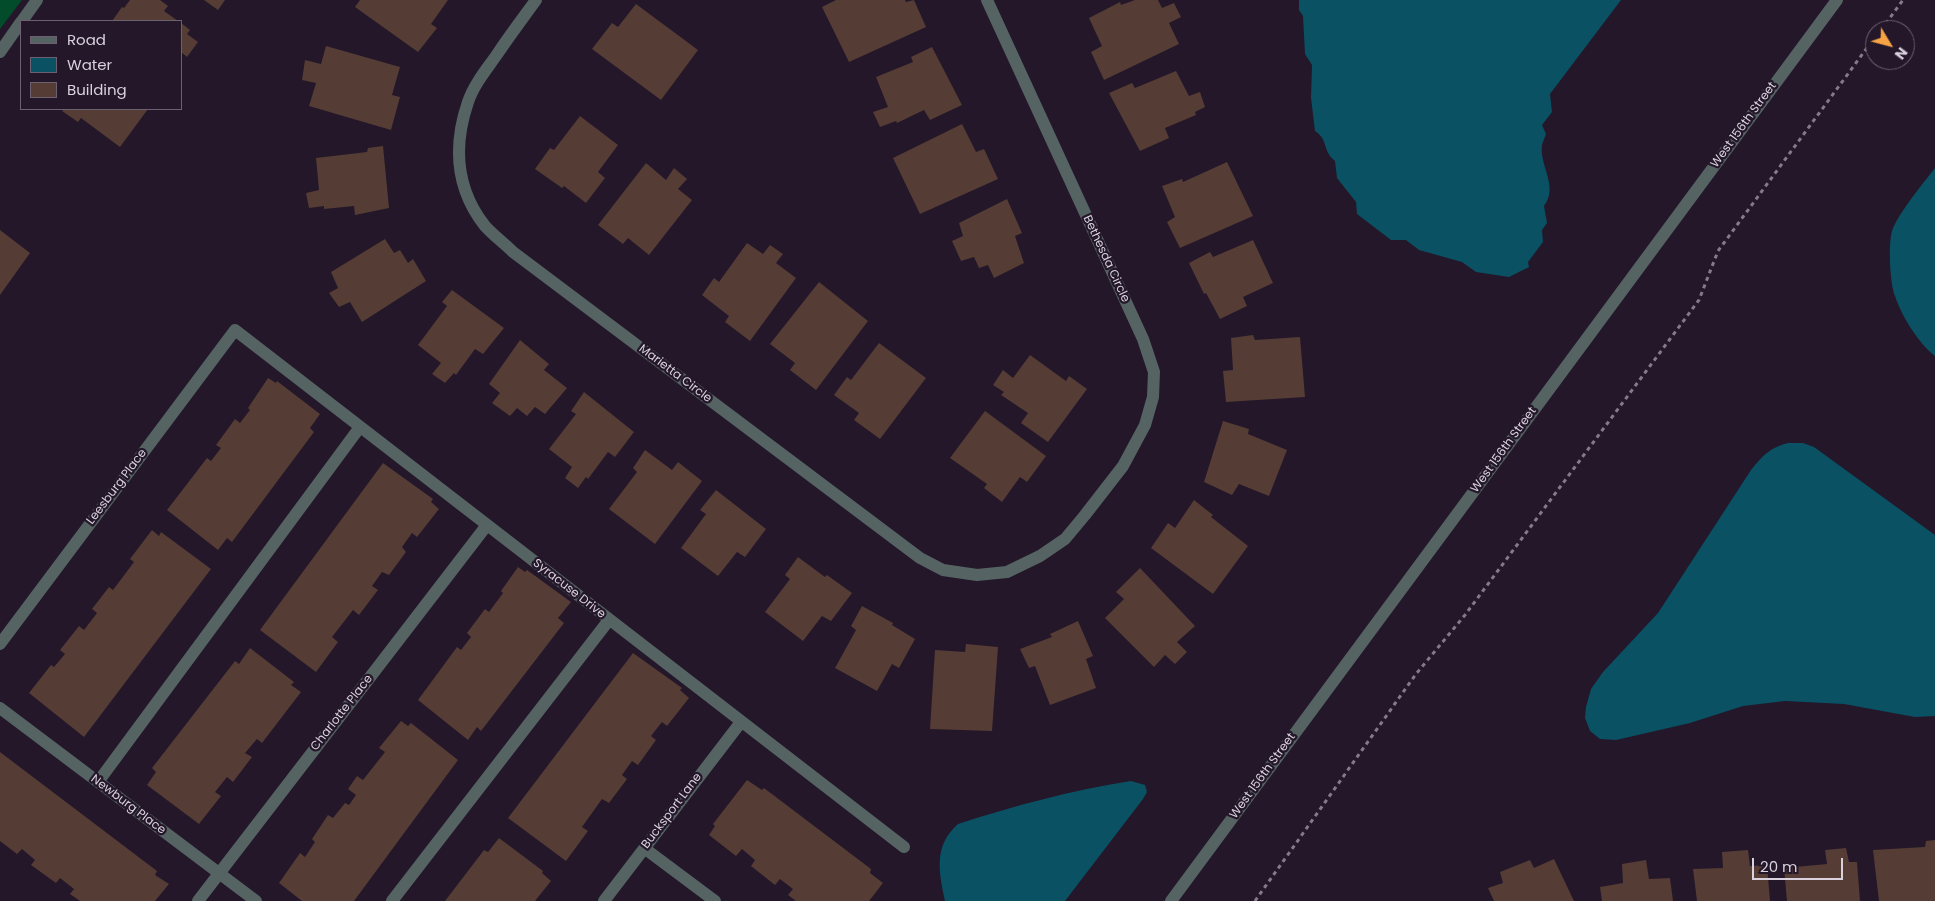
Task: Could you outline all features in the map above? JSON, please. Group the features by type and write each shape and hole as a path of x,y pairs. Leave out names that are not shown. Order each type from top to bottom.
{"street":[{"path":"23,20 38,0"},
{"name":"Marietta Circle","path":"536,0 481,77 468,101 461,127 458,145 459,167 464,188 486,227 513,252 920,558 943,570 977,575 1007,572 1047,552 1065,538 1085,515"},
{"name":"Bethesda Circle","path":"987,0 1139,330 1154,372 1152,397 1145,425 1123,466 1085,515"},
{"name":"West 156th Street","path":"1171,901 1836,0"},
{"path":"0,52 20,25"},
{"name":"Syracuse Drive","path":"235,330 904,847"},
{"name":"Leesburg Place","path":"0,644 235,330"},
{"path":"98,782 360,427"},
{"name":"Charlotte Place","path":"198,901 487,525"},
{"path":"392,901 610,620"},
{"name":"Newburg Place","path":"0,708 256,901"},
{"name":"Bucksport Lane","path":"604,901 741,722"},
{"path":"644,848 715,901"}],"path":[{"path":"1887,20 1902,0"},
{"path":"1255,901 1416,674 1465,615 1699,300 1718,251 1865,52"}],"green space":[{"path":"0,0 22,0 0,29"}],"water":[{"path":"1299,0 1621,0 1550,94 1552,112 1542,125 1546,134 1542,145 1542,153 1550,191 1544,206 1547,223 1542,230 1543,242 1528,262 1529,267 1509,277 1476,272 1462,262 1419,250 1406,240 1391,240 1357,214 1356,202 1337,178 1335,161 1328,153 1322,138 1315,131 1311,98 1312,65 1305,54 1303,16 1299,10"},
{"path":"1935,168 1935,356 1917,337 1898,304 1893,290 1890,254 1892,231 1895,224 1911,199"},
{"path":"1788,443 1803,443 1814,447 1935,535 1935,716 1915,717 1844,704 1785,701 1743,706 1690,723 1616,740 1600,739 1590,731 1585,718 1591,689 1603,672 1658,613 1759,460 1777,447"},
{"path":"1131,781 1145,785 1147,792 1065,901 945,901 940,870 941,850 950,832 958,824 1043,799"}],"building":[{"path":"130,0 160,0 168,6 164,11 177,20 113,20 122,7 124,8"},
{"path":"204,0 225,0 218,10"},
{"path":"360,0 448,0 431,24 437,28 418,52 355,7"},
{"path":"836,0 905,0 906,2 914,0 926,27 849,62 822,7"},
{"path":"1135,0 1158,0 1162,8 1174,3 1181,17 1169,23 1179,44 1104,80 1091,52 1102,46 1089,18 1120,2 1121,5"},
{"path":"636,4 698,50 661,100 592,49 612,23 618,27"},
{"path":"182,24 190,30 187,34 198,42 187,57 182,53"},
{"path":"326,46 400,67 392,95 400,97 391,130 309,106 316,83 302,80 305,60 321,64"},
{"path":"932,47 962,105 930,120 924,110 897,123 896,121 880,127 873,112 888,107 876,77 913,62 911,57"},
{"path":"1176,71 1189,96 1200,92 1205,107 1195,112 1196,115 1165,128 1169,138 1140,151 1109,93 1132,83 1135,88"},
{"path":"147,110 120,147 81,118 78,122 62,111"},
{"path":"580,116 618,145 598,172 605,178 586,203 564,186 562,188 535,169 550,148 554,150"},
{"path":"962,124 976,152 984,149 998,179 920,214 893,158"},
{"path":"383,146 389,208 355,215 354,206 324,209 324,206 309,208 306,193 319,190 316,158 367,152 368,148"},
{"path":"1227,162 1253,216 1180,248 1167,222 1175,217 1162,186 1182,179 1183,182"},
{"path":"646,163 666,180 674,168 687,179 678,189 692,200 649,255 628,238 623,244 598,225"},
{"path":"1007,199 1022,233 1015,236 1024,263 994,278 988,265 979,268 974,257 961,261 952,241 963,236 959,223"},
{"path":"0,230 30,253 0,295"},
{"path":"385,239 394,253 400,250 408,263 413,259 426,281 362,322 350,302 339,307 329,293 338,288 331,272"},
{"path":"1253,240 1273,283 1243,297 1247,306 1220,319 1206,293 1204,294 1189,263 1210,252 1213,257"},
{"path":"747,243 763,254 770,245 783,254 776,263 796,278 750,341 725,322 729,316 702,295 714,278 719,282"},
{"path":"819,282 868,321 816,390 790,370 795,363 770,344"},
{"path":"452,290 504,328 483,354 475,349 456,375 454,373 445,383 432,374 441,363 418,345 447,306 442,302"},
{"path":"1253,335 1255,340 1300,337 1305,397 1226,402 1223,371 1233,370 1231,338"},
{"path":"520,340 549,364 544,370 567,388 545,414 535,407 527,416 517,408 510,416 492,403 500,393 489,384"},
{"path":"879,343 926,378 880,439 854,420 859,413 834,395 847,377 851,380"},
{"path":"1030,355 1066,381 1069,376 1087,389 1048,442 1021,423 1028,413 1001,395 1004,392 993,385 1003,370 1013,378"},
{"path":"268,378 276,383 277,381 320,414 310,428 314,432 232,542 227,538 218,550 167,510 207,458 211,461 221,448 216,445 235,419 240,423 250,410 248,408"},
{"path":"584,392 634,432 615,457 608,452 588,479 586,477 578,488 565,478 572,467 549,449 576,414 571,411"},
{"path":"985,411 1046,456 1027,482 1020,477 1002,502 984,488 987,484 950,458"},
{"path":"1223,421 1249,429 1248,434 1287,450 1269,496 1239,484 1232,495 1204,482"},
{"path":"645,450 672,470 678,462 702,481 655,544 609,509 637,472 633,468"},
{"path":"383,463 433,499 431,502 439,509 417,537 412,533 402,547 406,552 389,575 382,572 372,586 378,590 359,615 353,610 332,637 338,642 316,672 260,630"},
{"path":"716,490 766,529 745,557 737,552 718,576 681,548 706,514 700,510"},
{"path":"1194,500 1213,515 1211,517 1248,546 1213,594 1151,548 1168,523 1175,528"},
{"path":"152,530 159,536 161,532 211,569 84,737 29,693 51,665 54,667 65,654 60,650 79,626 84,630 97,613 92,609 109,587 113,590 134,562 130,559"},
{"path":"798,557 825,577 827,575 852,593 831,621 822,616 803,641 765,612 790,579 785,575"},
{"path":"518,567 525,572 527,570 571,602 558,618 564,623 481,731 477,727 468,740 418,700 457,647 461,650 471,637 467,633 485,609 489,612"},
{"path":"1140,568 1195,626 1177,642 1187,652 1175,664 1165,655 1154,667 1105,618 1124,599 1116,592"},
{"path":"862,606 893,623 892,625 915,639 899,668 892,664 877,691 835,668 856,630 851,626"},
{"path":"1078,621 1093,656 1086,659 1096,688 1050,705 1035,666 1029,668 1020,649 1052,637 1050,634"},
{"path":"966,644 998,647 992,731 930,729 935,650 965,652"},
{"path":"250,648 294,682 291,685 301,692 262,743 257,739 245,753 252,757 233,782 227,777 215,792 221,796 199,824 147,785 156,772 152,768 235,661 239,664"},
{"path":"633,653 682,688 680,690 689,698 667,726 662,722 651,736 656,740 638,765 632,761 622,775 627,779 609,803 602,799 582,827 588,831 566,861 508,818"},
{"path":"401,721 408,726 411,723 458,760 354,901 302,901 279,883 300,853 305,857 315,842 312,839 328,815 333,818 345,803 349,805 356,795 348,789 357,776 363,780 385,752 379,748"},
{"path":"0,752 157,871 155,875 169,884 155,901 80,901 70,894 74,889 60,878 56,883 31,865 35,860 22,849 17,854 0,841"},
{"path":"747,780 762,790 764,788 871,869 870,873 883,883 869,901 796,901 788,895 793,889 780,879 775,885 751,866 755,860 742,849 736,856 709,835 715,826 713,824"},
{"path":"499,838 543,871 542,873 551,881 535,901 445,901 484,850 488,852"},
{"path":"1935,840 1935,901 1879,901 1873,850 1925,847 1926,841"},
{"path":"1846,848 1849,862 1857,862 1860,901 1787,901 1784,868 1827,864 1825,850"},
{"path":"1748,850 1750,866 1767,865 1770,901 1697,901 1693,869 1723,868 1722,852"},
{"path":"1554,859 1574,901 1494,901 1488,888 1503,883 1500,872 1530,860 1534,868"},
{"path":"1646,860 1649,879 1670,878 1673,901 1602,901 1600,887 1623,883 1622,864"}]}
